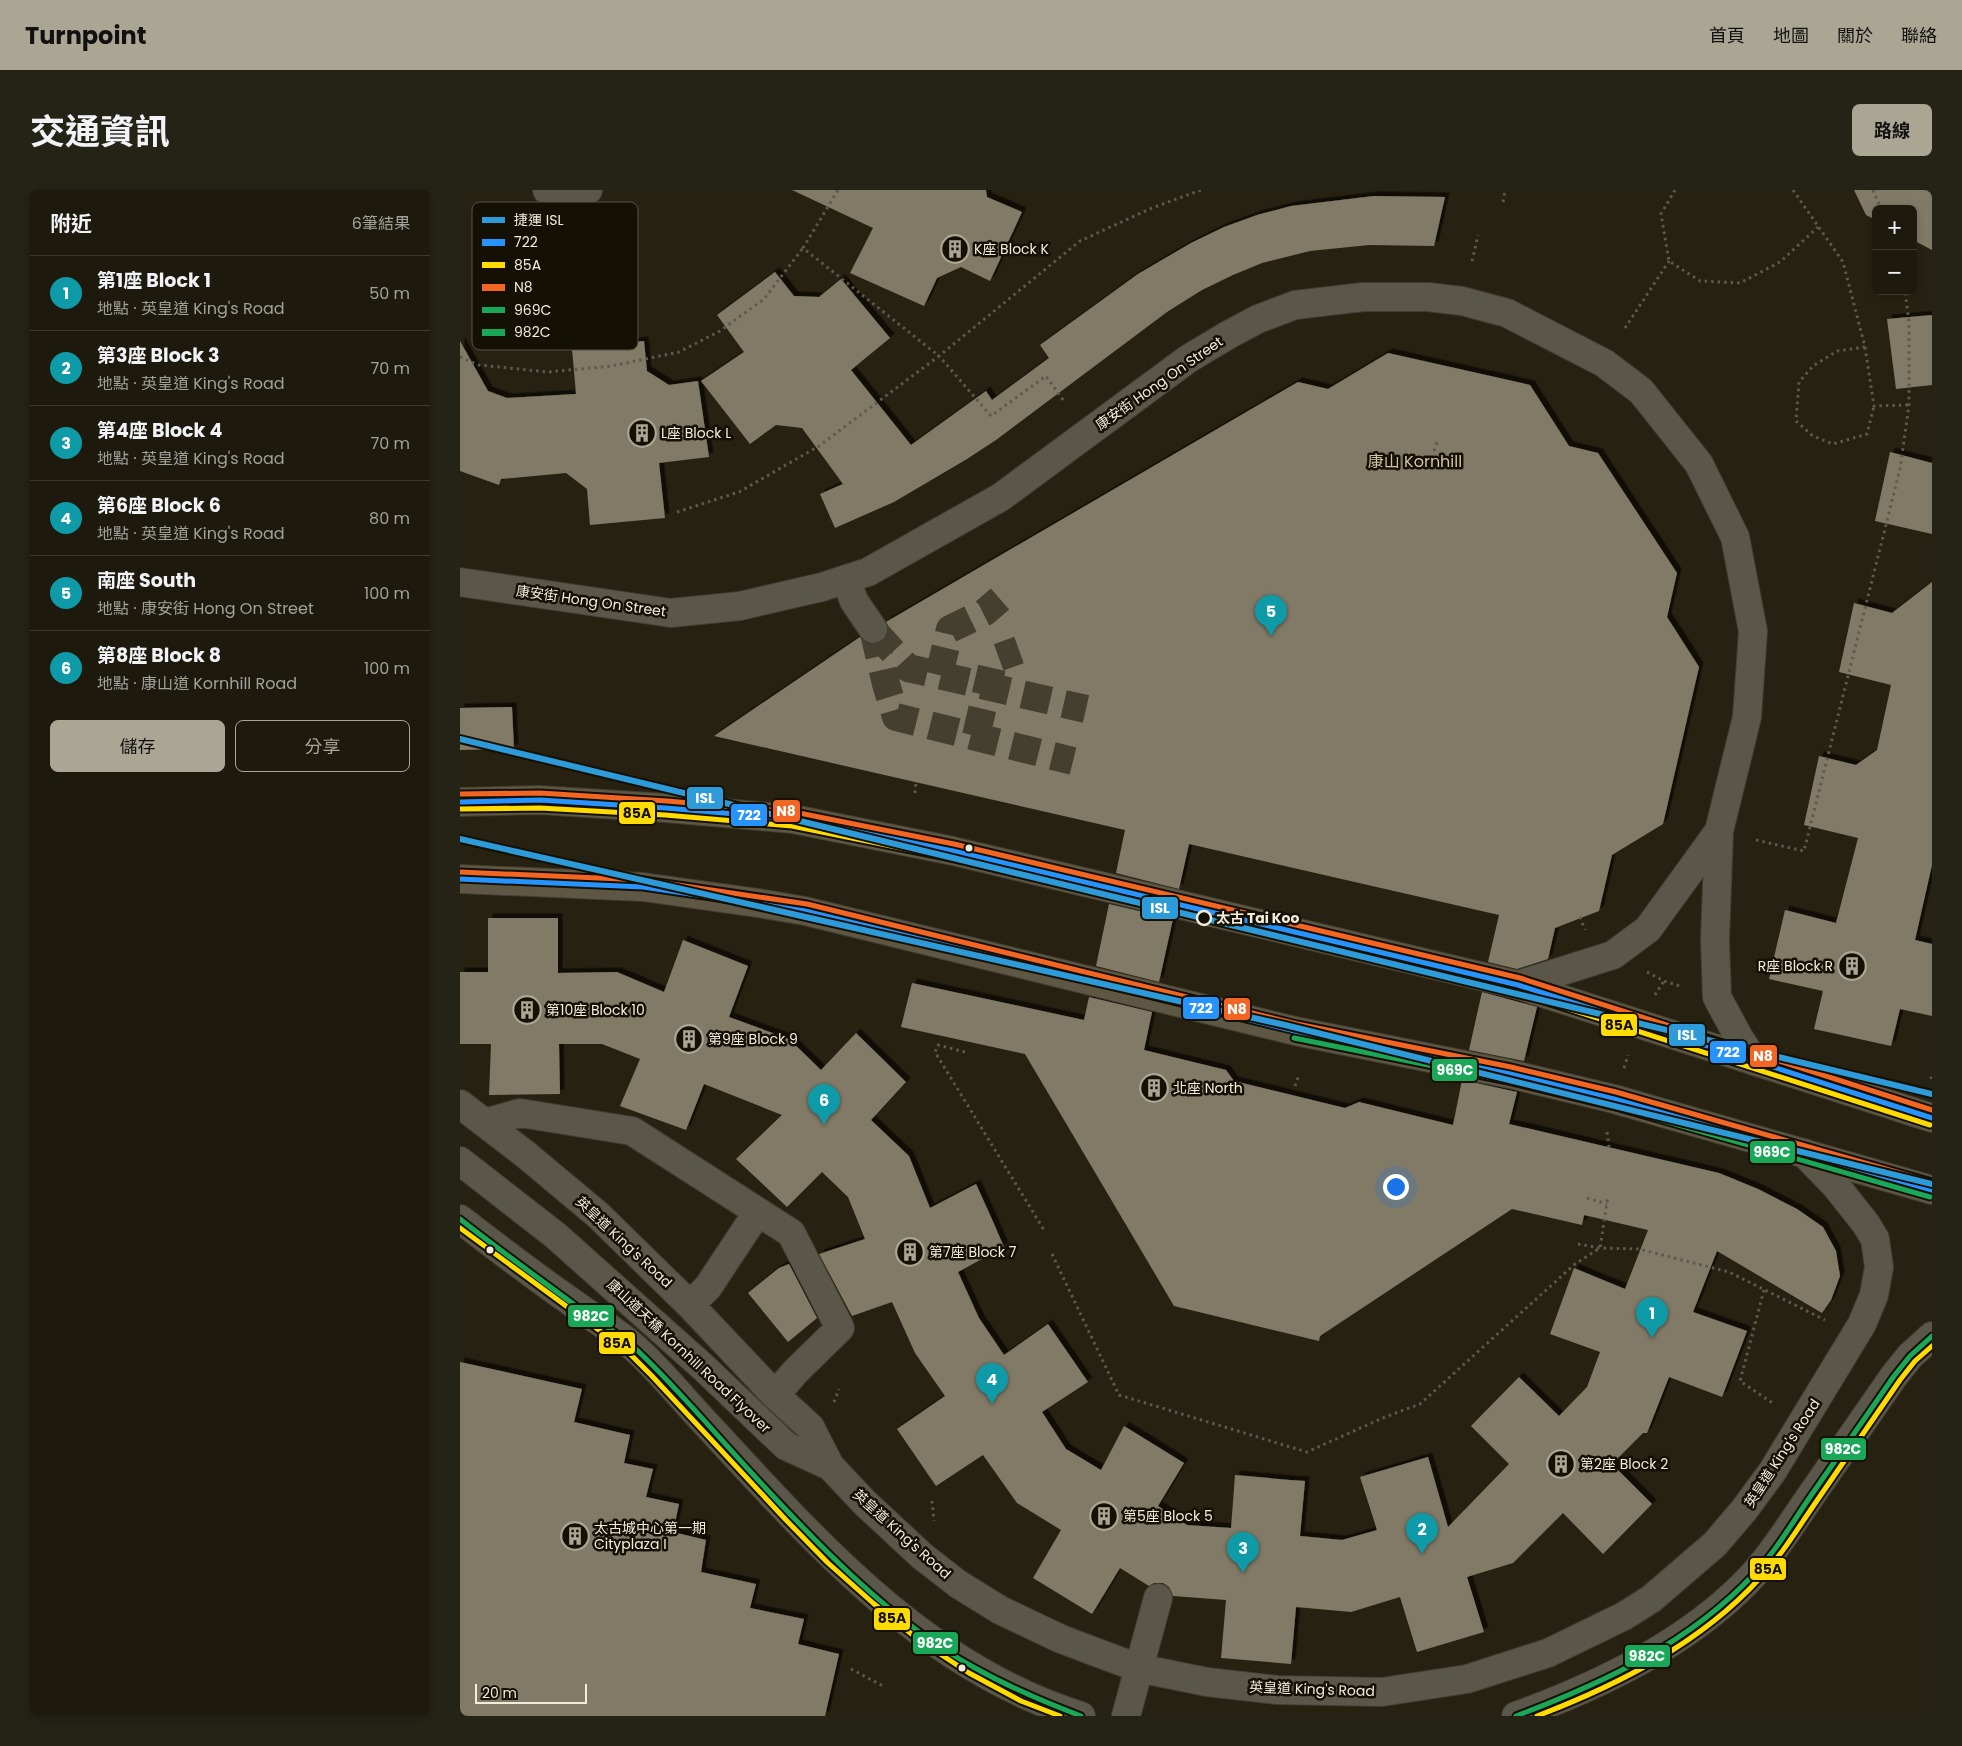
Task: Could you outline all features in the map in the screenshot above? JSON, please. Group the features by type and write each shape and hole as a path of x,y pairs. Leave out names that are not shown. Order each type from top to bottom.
{"main road":[{"path":"460,802 550,801 666,808 793,819 953,851 1518,985 1932,1118"},
{"path":"460,878 643,887 805,911 1295,1031 1567,1087 1932,1190"}],"street":[{"path":"547,190 564,195 588,190"},
{"name":"康安街 Hong On Street","path":"460,582 671,614 740,606 822,587 868,572 1001,497 1188,359 1258,319 1295,305 1363,297 1428,297 1462,301 1507,313 1604,363 1641,391 1698,464 1735,537 1753,631 1747,718 1719,831 1716,940 1717,997 1738,1036 1754,1060"},
{"path":"846,579 854,601 873,630"},
{"name":"康安街 Hong On Street","path":"1518,985 1613,955 1648,929 1719,831"},
{"name":"英皇道 King's Road","path":"460,1104 525,1154 598,1215 690,1305 775,1395 810,1427 830,1466 865,1503 908,1543 958,1584 1000,1610 1061,1639 1138,1668 1207,1682 1277,1690 1382,1692 1468,1679 1548,1653 1624,1616 1651,1599 1715,1544 1744,1510 1772,1472 1854,1338 1874,1296 1878,1267 1875,1239 1866,1224 1836,1186 1804,1153"},
{"path":"485,1123 520,1113 632,1131 757,1213 791,1233 840,1328 775,1395"},
{"name":"康山道天橋 Kornhill Road Flyover","path":"460,1161 555,1235 703,1367 786,1446 830,1466"},
{"path":"690,1305 708,1287 757,1213"},
{"path":"460,1219 638,1350 820,1546 885,1605 924,1636 965,1663 1048,1706 1081,1716"},
{"name":"康山道天橋 Kornhill Road Flyover","path":"555,1235 583,1277 638,1350"},
{"path":"1516,1716 1561,1700 1634,1664 1682,1635 1748,1580 1784,1535 1894,1376 1910,1356 1932,1336"},
{"path":"1126,1716 1158,1598"}],"path":[{"path":"460,357 479,364 548,372 612,366 679,352 720,331 764,298 803,248 838,190"},
{"path":"678,512 739,492 819,446 939,356 1080,241 1152,208 1202,190"},
{"path":"1502,202 1505,190"},
{"path":"1625,328 1669,261 1661,214 1674,190"},
{"path":"1793,190 1843,262 1865,348 1874,406 1867,434 1833,444 1813,436 1796,420 1799,382 1813,366 1837,351 1865,348"},
{"path":"1873,190 1879,205"},
{"path":"1669,261 1700,281 1740,283 1780,262 1818,227"},
{"path":"1472,261 1478,235"},
{"path":"803,248 939,356 991,416 1046,376 1063,400"},
{"path":"1756,840 1804,852 1900,469 1908,405 1908,322 1905,295"},
{"path":"1874,406 1908,405"},
{"path":"1434,451 1438,439"},
{"path":"915,793 916,782"},
{"path":"1580,917 1584,928 1613,955 1664,981 1717,997"},
{"path":"965,1052 938,1045 935,1052 1044,1230"},
{"path":"1931,1079 1932,1074"},
{"path":"1295,1086 1299,1075"},
{"path":"1607,1133 1609,1147"},
{"path":"1052,1254 1119,1395 1307,1452 1385,1417 1420,1404 1575,1264 1600,1248 1608,1196"},
{"path":"1587,1198 1607,1204"},
{"path":"1578,1244 1600,1248 1639,1249 1729,1272 1828,1322"},
{"path":"1764,1290 1740,1381 1779,1408"},
{"path":"932,1501 935,1530"},
{"path":"851,1669 882,1686"}],"building":[{"name":"K座 Block K","path":"792,190 986,190 987,197 1022,212 990,281 961,267 937,278 924,306 850,273 873,228"},
{"path":"1854,190 1932,190 1932,250 1917,242 1917,205 1872,205 1872,218 1866,215"},
{"path":"1374,196 1445,197 1434,246 1369,245 1310,251 1262,263 1233,275 1202,290 1167,312 996,440 967,459 894,502 835,528 820,494 843,484 802,428 776,425 750,444 701,381 744,352 717,315 775,272 794,296 819,297 841,279 890,338 851,370 911,445 986,391 992,400 1049,358 1040,345 1138,274 1191,243 1224,227 1257,215 1291,206"},
{"path":"1932,315 1932,385 1896,389 1887,319"},
{"name":"L座 Block L","path":"460,341 488,391 507,398 576,394 572,350 638,350 638,342 644,341 647,371 669,385 698,381 709,457 659,463 665,518 590,525 587,489 566,473 501,479 499,485 460,471"},
{"path":"1388,353 1530,385 1569,446 1598,453 1677,573 1667,617 1699,667 1663,824 1612,855 1599,911 1555,928 1548,959 1517,969 1488,962 1499,915 1189,844 1179,889 1116,873 1125,830 714,736 860,637 867,643 875,644 881,642 887,635 889,628 886,622 1298,382 1328,389"},
{"path":"1890,452 1932,463 1932,534 1875,521"},
{"path":"1932,582 1932,865 1915,940 1932,944 1932,1016 1900,1009 1891,1046 1814,1029 1823,991 1769,979 1785,910 1836,923 1858,838 1804,825 1819,756 1856,765 1877,750 1891,685 1839,672 1854,603 1892,613"},
{"path":"512,707 514,749 460,750 460,708"},
{"path":"1109,904 1173,919 1159,982 1096,966"},
{"path":"488,918 558,918 558,973 617,972 664,992 683,940 748,966 729,1017 789,1039 821,1070 856,1033 906,1082 871,1120 909,1156 930,1208 976,1184 1004,1247 958,1272 979,1318 1004,1355 1048,1324 1088,1382 1042,1412 1066,1449 1101,1470 1124,1426 1184,1463 1158,1506 1187,1525 1231,1528 1235,1475 1305,1481 1300,1536 1342,1540 1377,1530 1360,1477 1428,1457 1448,1527 1509,1464 1471,1426 1519,1377 1559,1416 1587,1387 1600,1352 1550,1334 1574,1268 1625,1289 1648,1230 1584,1215 1582,1225 1512,1209 1320,1336 1319,1341 1174,1306 1025,1054 901,1027 912,983 1084,1020 1089,997 1152,1012 1144,1050 1226,1070 1234,1081 1345,1108 1359,1102 1453,1125 1462,1080 1517,1092 1509,1124 1719,1173 1758,1189 1797,1209 1823,1227 1836,1251 1840,1276 1831,1300 1822,1313 1717,1251 1693,1312 1747,1331 1722,1397 1669,1377 1647,1433 1643,1433 1612,1464 1652,1504 1603,1554 1563,1513 1513,1563 1467,1577 1484,1632 1417,1652 1400,1597 1351,1612 1296,1607 1291,1664 1221,1658 1226,1600 1173,1596 1169,1587 1163,1583 1154,1583 1149,1586 1120,1568 1092,1614 1033,1578 1061,1530 1017,1503 983,1455 936,1486 897,1429 945,1396 915,1353 892,1302 852,1316 819,1254 865,1239 848,1197 822,1172 787,1207 736,1159 782,1115 704,1084 686,1130 620,1106 640,1059 602,1044 559,1044 560,1094 489,1095 491,1044 460,1044 460,972 488,972"},
{"path":"1482,992 1537,1007 1524,1061 1469,1050"},
{"path":"789,1264 817,1318 788,1342 748,1293 779,1268"},
{"name":"太古城中心第一期 Cityplaza I","path":"460,1362 582,1389 574,1422 630,1435 624,1463 653,1469 646,1497 679,1504 673,1532 706,1540 701,1572 756,1584 750,1608 804,1619 798,1644 839,1654 825,1716 460,1716"}],"tunnel":[{"path":"939,675 950,629 985,612 1000,599"},
{"path":"873,629 896,717 1073,761"},
{"path":"874,631 908,668 1086,709"},
{"path":"976,736 994,659 1019,650"}],"metro line":[{"name":"ISL","path":"460,739 1932,1094"},
{"name":"ISL","path":"460,839 1285,1025 1932,1184"}],"transit line":[{"name":"N8","path":"460,794 540,793 794,812 954,844 1520,978 1932,1110"},
{"name":"722","path":"460,802 540,800 793,819 953,851 1518,985 1932,1118"},
{"name":"85A","path":"460,809 540,808 665,815 792,826 951,858 1516,992 1930,1125"},
{"name":"N8","path":"460,872 644,880 807,904 1297,1024 1511,1067 1616,1092 1932,1182"},
{"name":"722","path":"460,879 643,887 805,911 1295,1031 1510,1074 1614,1099 1932,1190"},
{"name":"969C","path":"1294,1038 1508,1081 1612,1106 1930,1197"},
{"name":"982C","path":"460,1219 576,1306 623,1338 638,1351 826,1551 883,1603 944,1649 975,1668 1027,1694 1081,1716"},
{"name":"85A","path":"460,1228 626,1350 786,1520 828,1563 873,1603 919,1640 969,1673 1021,1701 1060,1716"},
{"name":"982C","path":"1516,1716 1581,1690 1644,1659 1674,1641 1729,1599 1770,1556 1894,1376 1910,1356 1932,1336"},
{"name":"85A","path":"1537,1716 1598,1690 1657,1660 1712,1623 1737,1601 1776,1560 1900,1380 1915,1361 1932,1346"}],"place":[{"name":"K座 Block K","path":"955,249"},
{"name":"L座 Block L","path":"642,433"},
{"name":"南座 South","path":"1271,636"},
{"name":"太古 Tai Koo","path":"1204,918"},
{"name":"R座 Block R","path":"1852,966"},
{"name":"第10座 Block 10","path":"527,1010"},
{"name":"第9座 Block 9","path":"689,1039"},
{"name":"北座 North","path":"1154,1088"},
{"name":"第8座 Block 8","path":"824,1125"},
{"name":"第7座 Block 7","path":"910,1252"},
{"name":"第1座 Block 1","path":"1652,1338"},
{"name":"第6座 Block 6","path":"992,1404"},
{"name":"第2座 Block 2","path":"1561,1464"},
{"name":"第5座 Block 5","path":"1104,1516"},
{"name":"太古城中心第一期 Cityplaza I","path":"575,1536"},
{"name":"第3座 Block 3","path":"1422,1554"},
{"name":"第4座 Block 4","path":"1243,1573"}],"district":[{"name":"康山 Kornhill","path":"1415,461"}]}
